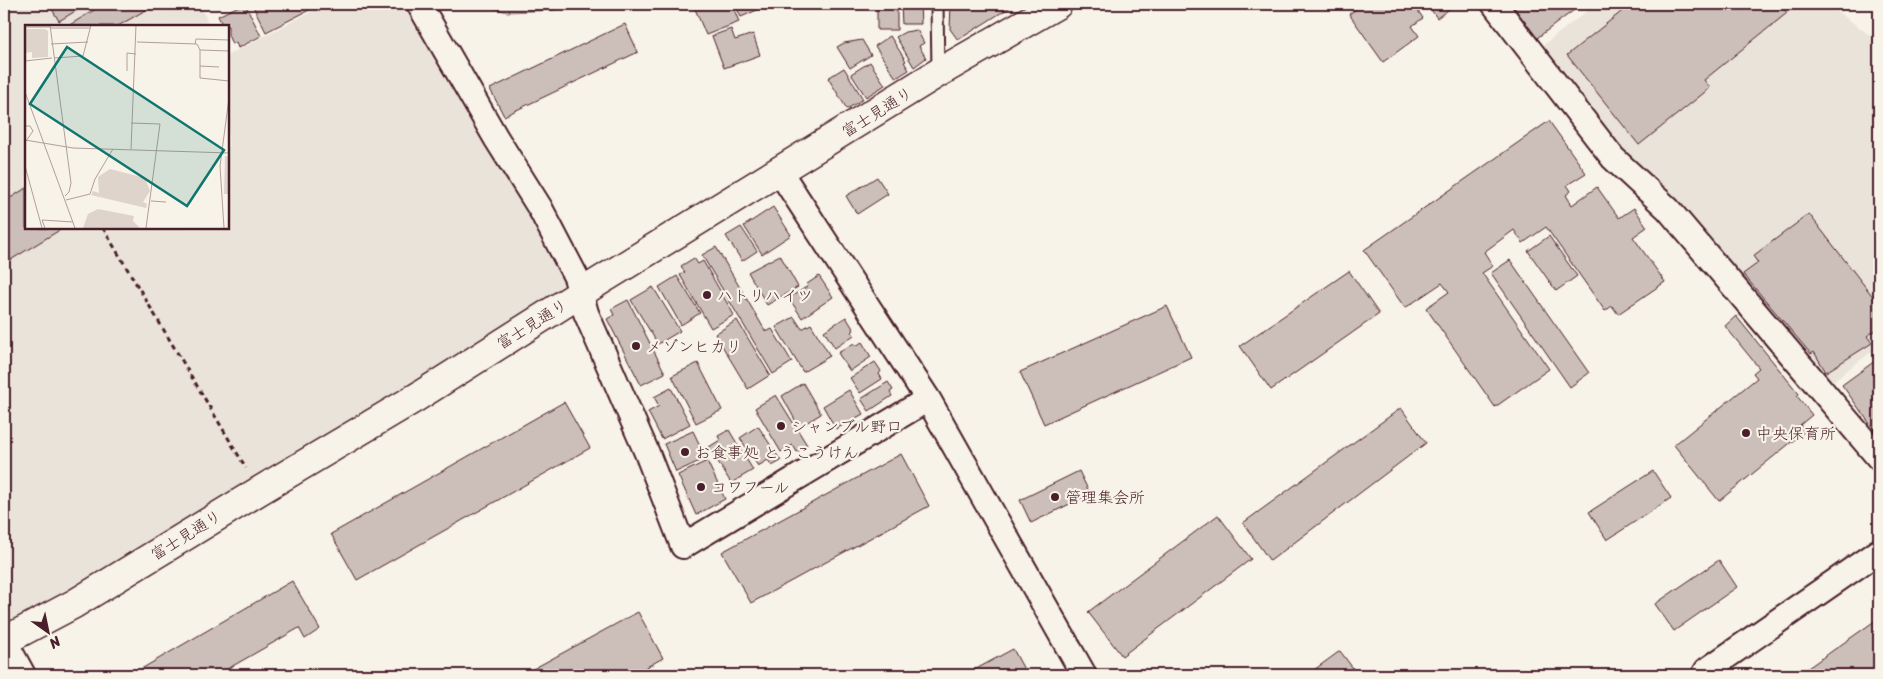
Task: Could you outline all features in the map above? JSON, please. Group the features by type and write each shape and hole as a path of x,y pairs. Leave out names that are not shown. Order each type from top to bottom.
{"street":[{"path":"419,4 491,130 540,208 576,277 586,313 647,453 683,546 928,399"},
{"name":"富士見通り","path":"4,641 74,604 258,491 417,397 581,293 938,74 1058,4"},
{"path":"1494,4 1613,158 1668,209 1879,458"},
{"path":"780,172 928,399 1084,675"},
{"path":"1704,675 1707,670 1879,551"},
{"path":"4,641 22,675"}],"lane":[{"path":"937,4 938,74"}],"path":[{"path":"104,229 258,491"}],"shaded area":[{"path":"4,4 199,4 210,25 25,25 25,229 229,229 229,54 326,4 404,4 492,155 531,212 567,278 564,289 69,596 14,620 4,618"},
{"path":"480,4 573,4 555,10 507,12"},
{"path":"1596,4 1827,4 1879,42 1879,346 1829,384 1623,151 1542,46"}],"building":[{"path":"49,4 87,4 59,21"},
{"path":"104,4 156,4 120,25 70,25"},
{"path":"245,4 261,36 238,48 236,42 232,44 229,37 229,25 222,25 218,16"},
{"path":"252,4 321,4 266,32"},
{"path":"693,4 732,4 739,22 706,35"},
{"path":"735,4 771,4 741,17"},
{"path":"877,4 897,4 897,30 877,30"},
{"path":"901,4 920,4 921,24 902,24"},
{"path":"951,4 1015,4 958,40 950,29"},
{"path":"1364,4 1413,4 1423,18 1412,26 1419,36 1383,62 1349,14"},
{"path":"1427,4 1456,4 1437,18"},
{"path":"1516,4 1582,4 1537,38 1513,6"},
{"path":"1631,4 1779,4 1787,13 1704,80 1710,88 1639,145 1567,55"},
{"path":"625,24 638,52 504,116 490,89"},
{"path":"731,29 735,40 753,34 760,55 724,68 712,36"},
{"path":"917,30 924,43 919,46 926,58 914,67 896,37 905,32"},
{"path":"890,36 906,61 904,62 909,70 896,78 875,46"},
{"path":"862,40 871,55 850,68 837,47 844,43"},
{"path":"870,62 885,85 866,97 851,74"},
{"path":"844,68 863,99 847,109 828,78"},
{"path":"1549,121 1586,173 1567,185 1571,191 1566,195 1572,205 1597,187 1619,218 1634,208 1647,227 1633,237 1665,282 1618,314 1612,306 1605,311 1546,227 1523,243 1514,230 1484,252 1493,266 1482,273 1549,369 1495,407 1426,308 1449,292 1442,283 1405,308 1364,250"},
{"path":"877,177 888,194 857,214 846,196"},
{"path":"25,189 25,229 61,229 4,264 4,202"},
{"path":"773,207 791,235 762,254 744,226"},
{"path":"1809,214 1874,298 1879,295 1879,328 1867,336 1872,343 1826,372 1814,352 1811,354 1743,274 1758,263 1753,256"},
{"path":"741,227 757,251 742,261 726,236"},
{"path":"1549,236 1577,276 1556,291 1528,251"},
{"path":"716,247 766,332 772,329 792,362 773,374 702,255"},
{"path":"780,255 798,287 767,305 748,272"},
{"name":"ハトリハイツ","path":"694,258 698,264 703,261 734,315 711,328 680,275 685,272 681,266"},
{"path":"1510,260 1589,373 1570,387 1491,273"},
{"path":"1349,271 1379,314 1271,390 1240,346"},
{"path":"677,276 700,313 681,325 659,287"},
{"path":"819,276 833,297 802,318 789,298 808,286 807,284"},
{"path":"653,287 680,331 658,344 631,300"},
{"name":"メゾンヒカリ","path":"628,300 665,373 641,385 607,319 614,315 611,309"},
{"path":"1167,306 1191,357 1044,424 1020,372"},
{"path":"1736,316 1799,394 1797,396 1812,415 1800,425 1805,431 1719,501 1674,445 1757,378 1753,373 1759,368 1725,326"},
{"path":"794,317 802,329 811,324 830,356 803,372 776,327"},
{"path":"846,317 854,330 852,332 854,335 835,348 824,331"},
{"path":"737,320 770,375 748,389 715,334"},
{"path":"862,342 871,357 850,371 838,353 854,343 856,346"},
{"path":"1879,358 1879,435 1878,435 1842,385"},
{"path":"875,362 881,371 879,374 882,379 860,393 850,378"},
{"path":"698,363 722,410 696,423 672,376"},
{"path":"888,382 893,390 890,392 892,396 869,411 861,399"},
{"path":"803,383 821,414 799,427 782,396"},
{"path":"671,388 690,424 662,439 648,412 659,406 654,397"},
{"path":"849,390 863,414 836,429 823,406"},
{"name":"シャンブル野口","path":"776,395 807,445 797,452 793,445 781,452 755,408"},
{"path":"564,402 590,448 357,580 331,534"},
{"path":"1401,408 1426,443 1270,561 1243,523"},
{"path":"758,426 781,461 772,466 768,460 758,466 740,438"},
{"path":"729,430 753,470 731,483 709,447 720,440 718,436"},
{"path":"693,431 706,458 676,472 664,444"},
{"path":"901,454 929,506 751,603 722,552"},
{"name":"コワフール","path":"707,461 725,499 696,515 678,475"},
{"name":"管理集会所","path":"1079,471 1090,494 1031,523 1020,500"},
{"path":"1653,471 1671,498 1607,540 1589,512"},
{"path":"1218,515 1251,559 1122,656 1088,612"},
{"path":"1719,560 1737,587 1674,631 1655,604"},
{"path":"292,581 320,629 305,639 299,628 217,675 138,675 136,672"},
{"path":"638,612 663,658 632,675 522,675"},
{"path":"1879,618 1879,675 1798,675"},
{"path":"1013,649 1027,675 965,675"},
{"path":"1340,651 1358,675 1307,675"}],"place":[{"name":"ハトリハイツ","path":"707,295"},
{"name":"メゾンヒカリ","path":"636,346"},
{"name":"シャンブル野口","path":"781,426"},
{"name":"中央保育所","path":"1746,433"},
{"name":"お食事処 とうこうけん","path":"685,452"},
{"name":"コワフール","path":"701,487"},
{"name":"管理集会所","path":"1055,497"}]}
